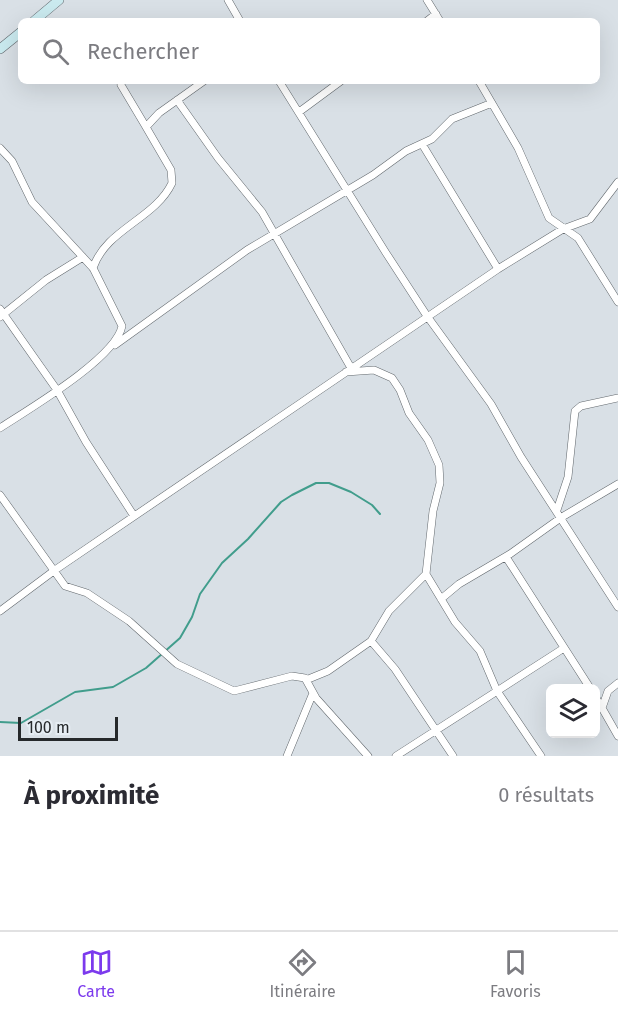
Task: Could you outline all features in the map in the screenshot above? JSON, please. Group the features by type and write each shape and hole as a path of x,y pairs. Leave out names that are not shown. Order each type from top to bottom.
{"main road":[{"path":"38,18 59,0"},
{"path":"0,49 18,34"}],"street":[{"path":"228,0 238,18"},
{"path":"427,0 438,18"},
{"path":"146,127 159,113 200,84"},
{"path":"281,84 427,316 491,404 521,457 562,517 618,607"},
{"path":"299,112 337,84"},
{"path":"481,84 518,148 547,214 563,230 578,238 618,302"},
{"path":"93,268 97,256 109,242 160,201 172,183 171,170 121,85"},
{"path":"177,100 223,164 253,199 276,233 348,370"},
{"path":"0,428 57,390 115,345 248,250 346,189 373,175 406,151 432,139 452,119 492,104"},
{"path":"422,144 498,269"},
{"path":"0,148 12,161 29,198 93,268 122,322 115,345"},
{"path":"0,611 55,570 427,316 498,269 563,230 595,215 618,182"},
{"path":"83,256 1,313 57,390 86,442 134,516"},
{"path":"348,370 374,370 392,378 434,452 440,483 426,574 455,622 480,651 497,691 541,756"},
{"path":"557,510 568,477 575,411 581,406 618,398"},
{"path":"441,599 459,584 506,557 562,517 618,484"},
{"path":"0,495 65,586 87,593 131,623 175,663 237,691 292,676 306,680 328,671 371,641 389,610 426,574"},
{"path":"506,557 587,684"},
{"path":"371,641 389,659 453,756"},
{"path":"396,756 564,648"},
{"path":"306,680 313,693 368,756"},
{"path":"602,708 608,691 618,683"},
{"path":"287,756 313,693"},
{"path":"600,705 618,736"}],"waterway":[{"path":"0,722 21,723 75,692 113,687 146,668 180,638 192,617 200,594 222,563 248,539 281,502 292,495 316,483 329,483 351,492 372,505 380,514"}]}
